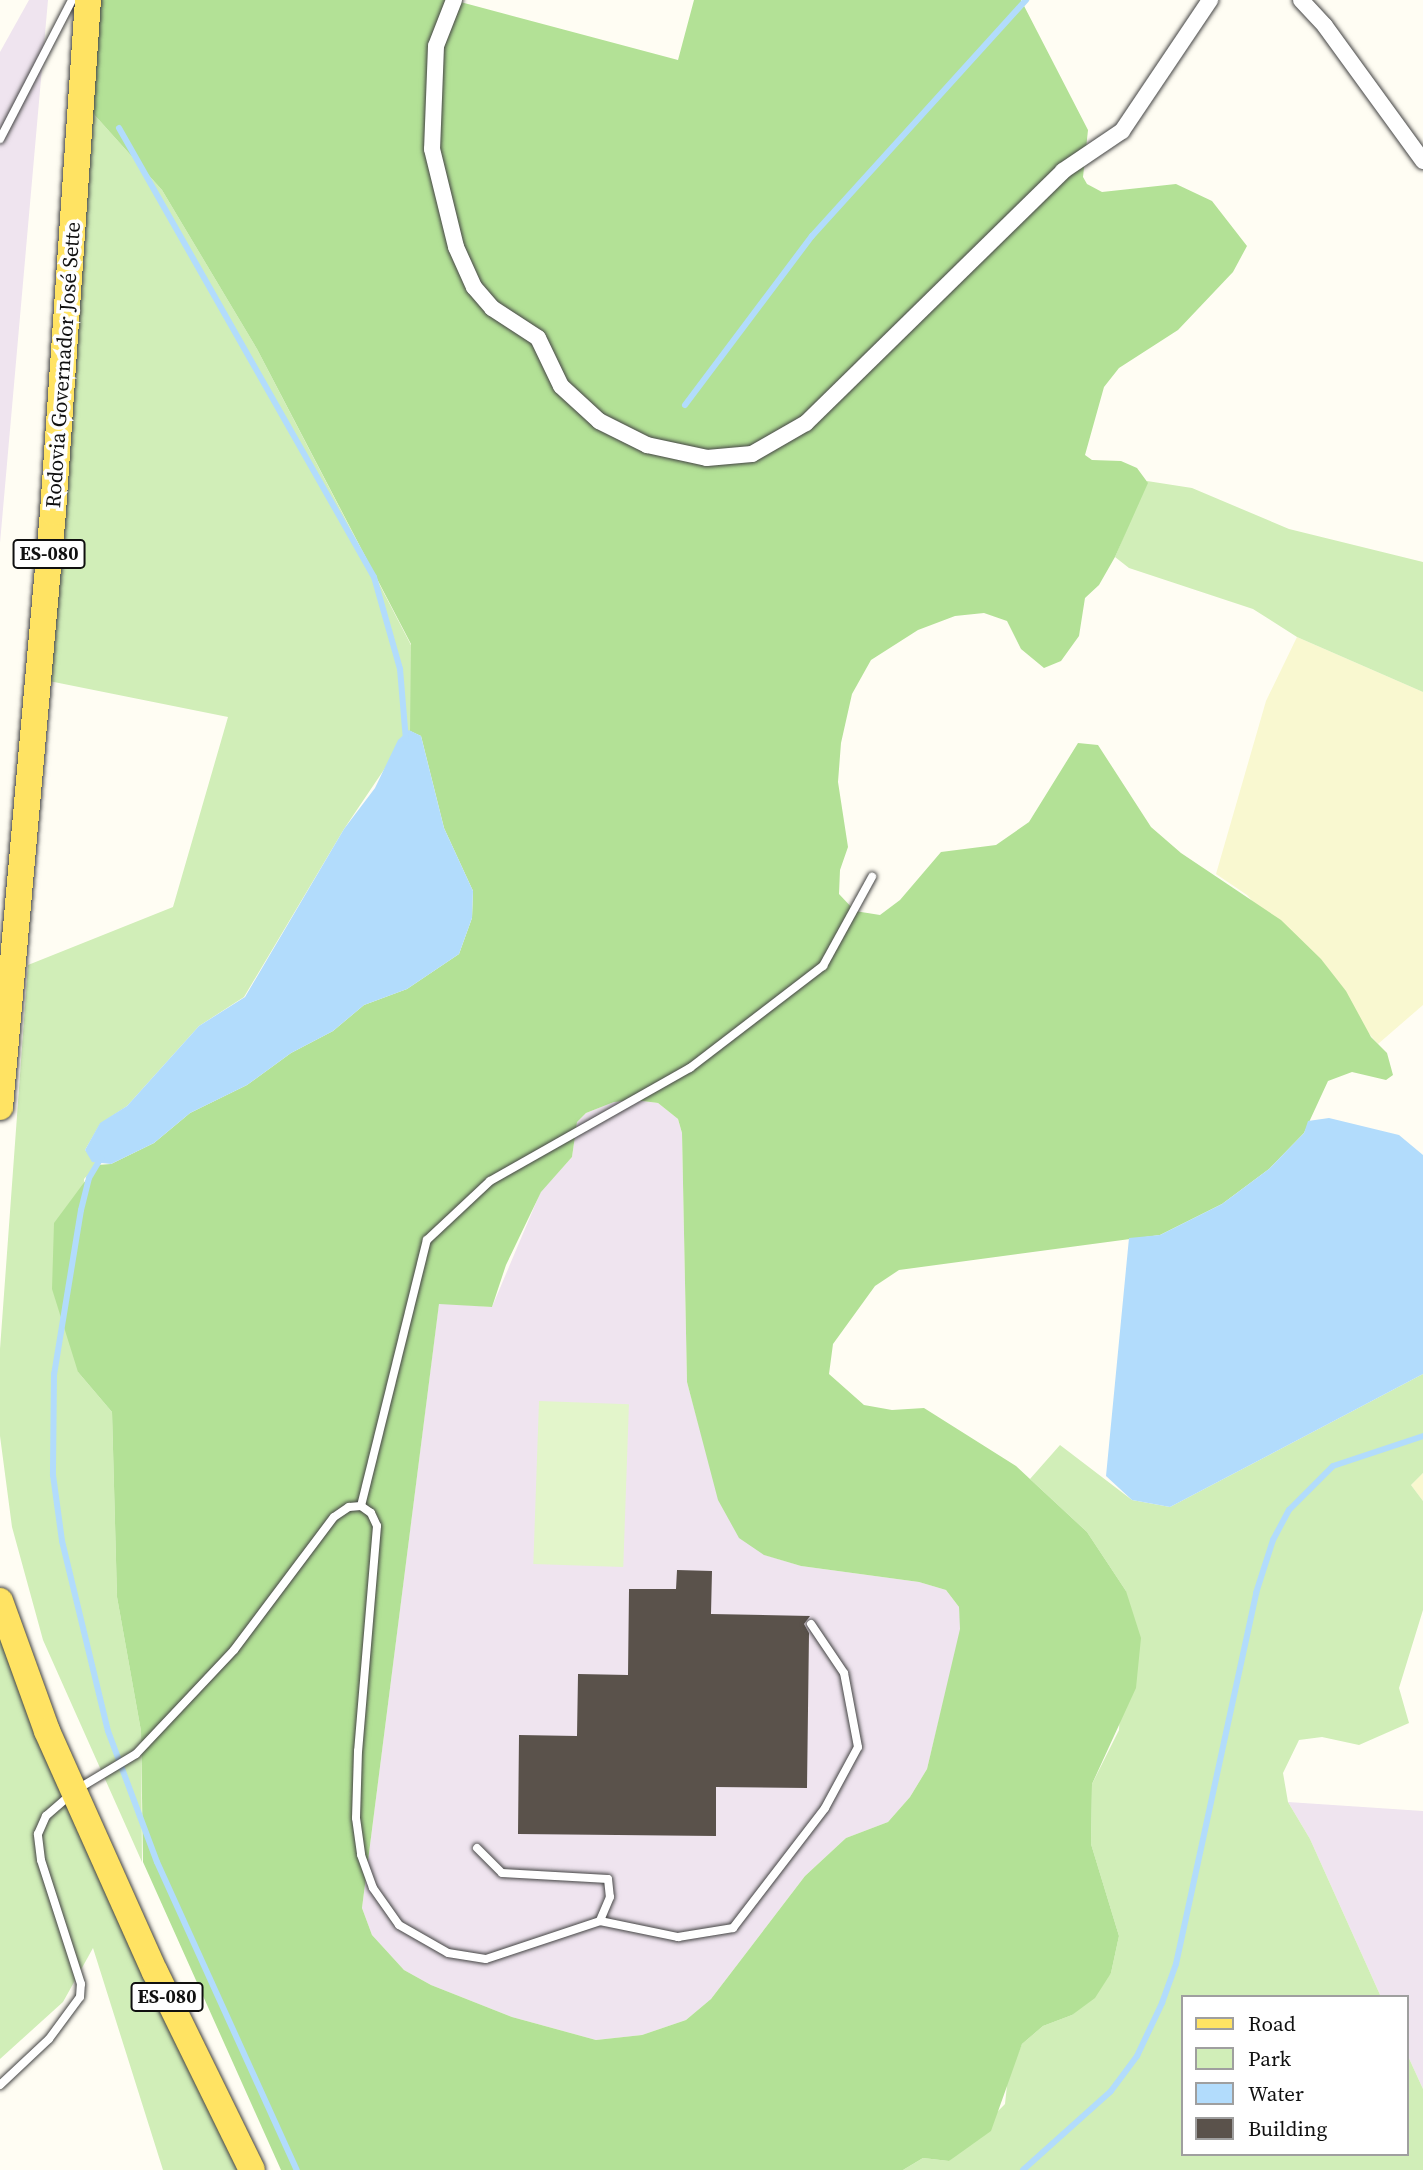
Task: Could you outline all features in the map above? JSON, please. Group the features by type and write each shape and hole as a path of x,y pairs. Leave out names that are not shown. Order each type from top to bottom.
{"main road":[{"name":"Rodovia Governador José Sette","path":"0,1107 53,512 88,0"},
{"name":"ES-080","path":"0,1601 47,1731 76,1790 155,1972 252,2170"}],"street":[{"path":"454,0 436,46 432,149 456,247 474,287 492,308 538,338 561,386 600,421 647,445 707,458 752,454 806,423 1063,171 1122,131 1210,0"},
{"path":"1301,0 1325,26 1423,161"}],"lane":[{"path":"0,139 72,0"},
{"path":"361,1506 427,1240 490,1181 690,1068 823,966 872,877"},
{"path":"0,2085 48,2039 80,1997 81,1984 40,1860 38,1834 46,1816 76,1790 129,1758 234,1650 334,1517 349,1507 361,1506 371,1513 377,1525 356,1818 361,1856 373,1888 399,1925 448,1954 486,1959 600,1920 678,1937 733,1928 825,1808 858,1747 844,1672 811,1624"},
{"path":"477,1848 502,1873 608,1879 610,1897 600,1920"}],"shaded area":[{"path":"29,0 48,0 0,543 0,52"},
{"path":"635,1100 658,1103 678,1119 682,1133 687,1382 707,1455 765,1555 801,1566 919,1582 946,1590 959,1607 961,1629 927,1769 910,1797 888,1822 846,1838 805,1876 711,1999 686,2020 642,2035 596,2040 512,2017 431,1985 404,1970 372,1935 362,1908 439,1303 492,1307 541,1191 572,1157 577,1122 586,1113 614,1102"},
{"path":"1288,1802 1423,1811 1423,2089 1409,2058 1409,1995 1380,1995 1310,1839"}],"green space":[{"path":"99,0 453,0 678,60 694,0 1021,0 1088,130 1083,177 1087,184 1102,192 1176,184 1212,201 1247,246 1233,272 1178,330 1119,368 1104,387 1085,455 1092,460 1121,461 1137,468 1148,483 1115,557 1099,585 1085,598 1079,636 1061,661 1044,668 1021,649 1007,621 984,613 955,616 918,630 871,660 852,694 841,743 838,782 848,847 840,870 839,894 855,911 880,915 900,900 941,852 996,845 1029,822 1078,743 1098,745 1151,827 1181,853 1281,920 1321,959 1346,991 1371,1037 1387,1053 1393,1075 1386,1080 1352,1072 1328,1081 1304,1133 1269,1169 1222,1204 1160,1235 899,1270 875,1286 833,1344 829,1374 864,1405 892,1410 924,1408 1016,1466 1087,1532 1126,1591 1141,1638 1136,1688 1092,1784 1091,1844 1119,1936 1111,1973 1095,1998 1072,2015 1043,2026 1022,2044 991,2131 949,2161 923,2158 903,2170 281,2170 143,1862 141,1731 117,1597 112,1412 78,1372 52,1289 54,1223 97,1165 111,1164 154,1143 190,1113 247,1085 291,1053 333,1031 364,1005 407,989 459,954 472,918 473,891 444,828 421,736 410,731 411,644 257,349 162,190 91,111","holes":["635,1100 658,1103 678,1119 682,1133 687,1382 718,1500 739,1538 764,1555 801,1566 919,1582 946,1590 959,1607 960,1629 927,1769 910,1797 888,1822 846,1838 805,1876 711,1999 686,2020 642,2035 596,2040 512,2017 431,1985 404,1970 372,1935 362,1908 439,1304 492,1307 506,1265 541,1192 572,1157 577,1122 586,1113 614,1102"]},
{"path":"91,111 162,190 257,349 411,645 414,709 410,731 344,829 244,997 199,1026 127,1106 100,1124 85,1150 97,1165 84,1179 78,1372 112,1412 117,1597 141,1731 142,1862 43,1640 12,1527 0,1436 0,1349 28,965 173,907 228,717 49,681"},
{"path":"1147,481 1192,488 1289,529 1423,562 1423,692 1297,637 1253,609 1129,568 1115,557"},
{"path":"1297,637 1423,692 1423,1005 1378,1044 1247,895 1216,874 1266,701"},
{"path":"1423,1374 1423,1473 1411,1485 1423,1501 1423,1610 1399,1688 1409,1723 1359,1745 1322,1737 1299,1740 1283,1773 1288,1802 1310,1839 1380,1995 1182,1995 1182,2156 1409,2156 1409,2058 1423,2089 1423,2170 903,2170 923,2158 949,2161 1005,2104 1008,2076 1022,2044 1043,2026 1072,2015 1111,1973 1119,1936 1091,1844 1092,1784 1119,1730 1126,1591 1087,1532 1030,1479 1060,1445 1132,1500 1170,1507"},
{"path":"539,1401 629,1404 623,1567 533,1564"},
{"path":"1423,1473 1423,1501 1411,1485"},
{"path":"0,1627 239,2170 163,2170 93,1948 63,2002 0,2059"}],"water":[{"path":"409,730 421,736 444,828 473,891 472,918 459,954 407,989 364,1005 333,1031 291,1053 247,1085 190,1113 154,1143 111,1164 92,1162 85,1150 100,1123 127,1106 199,1026 245,997 344,829 375,788 398,740"},
{"path":"1329,1118 1399,1135 1423,1155 1423,1374 1170,1507 1132,1500 1106,1476 1129,1238 1160,1235 1222,1204 1269,1169 1304,1133 1308,1121"}],"building":[{"path":"677,1570 712,1571 711,1614 810,1616 804,1624 809,1633 807,1788 716,1787 716,1836 518,1834 519,1735 577,1736 578,1674 628,1675 629,1589 676,1589"}],"waterway":[{"path":"685,405 812,236 1026,0"},
{"path":"119,128 374,577 400,669 406,741"},
{"path":"101,1158 89,1178 81,1210 54,1374 53,1475 62,1541 108,1731 157,1862 297,2170"},
{"path":"1023,2170 1111,2091 1137,2056 1162,2003 1176,1964 1256,1593 1273,1540 1289,1510 1333,1466 1423,1436"}]}
